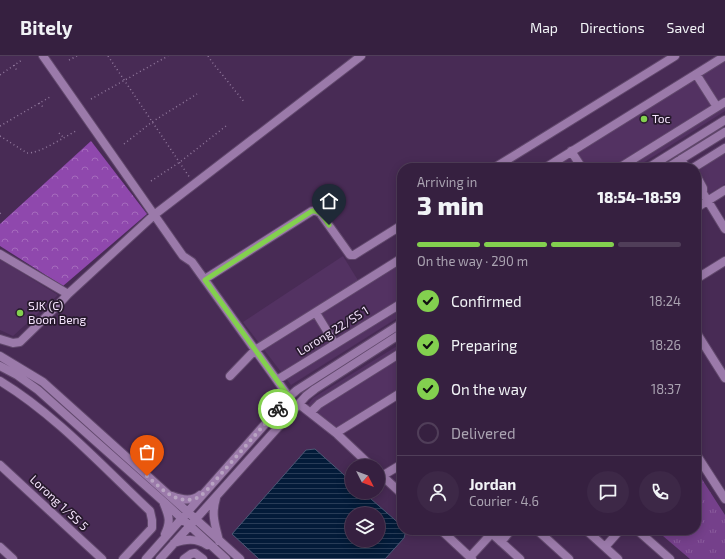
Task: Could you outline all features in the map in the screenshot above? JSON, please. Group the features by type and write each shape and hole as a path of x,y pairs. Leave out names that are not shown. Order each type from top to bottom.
{"street":[{"path":"43,56 183,256 192,262 289,397"},
{"path":"0,339 13,343 20,342 58,306 68,294 154,215 361,56"},
{"path":"502,163 675,56"},
{"path":"553,163 725,56"},
{"path":"696,74 717,107"},
{"path":"627,163 725,102"},
{"path":"656,163 725,120"},
{"path":"674,163 725,132"},
{"path":"685,163 683,157 687,148 695,138"},
{"path":"701,163 725,148"},
{"path":"571,152 579,163"},
{"path":"659,161 671,157 683,157 688,163"},
{"path":"701,184 706,197 724,227"},
{"path":"701,202 706,197 725,190"},
{"path":"701,192 706,197"},
{"path":"205,280 312,211 320,213 350,254 354,255 397,228"},
{"path":"0,254 68,294"},
{"path":"230,376 255,350 397,261"},
{"path":"701,276 725,261"},
{"name":"Lorong 22/SS 1","path":"277,380 397,306"},
{"path":"316,313 335,344"},
{"path":"146,559 289,397 297,390 397,326"},
{"path":"160,559 216,495 314,388 397,336"},
{"path":"701,340 725,378"},
{"path":"311,412 319,404 397,355"},
{"path":"0,356 43,382 184,516 189,526 226,559"},
{"path":"0,366 38,390 166,499 196,499 207,490"},
{"path":"0,381 21,394 62,428 150,512 152,528 123,559"},
{"path":"336,433 397,395"},
{"path":"299,404 336,433 364,459"},
{"path":"701,462 725,500"},
{"name":"Lorong 1/SS 5","path":"0,465 102,559"},
{"path":"385,472 397,466"},
{"path":"385,479 397,489"},
{"path":"216,495 213,518 219,541"},
{"path":"162,540 170,520 166,499"},
{"path":"184,516 195,519 240,559"},
{"path":"446,535 471,558 488,535"},
{"path":"493,535 520,559"},
{"path":"501,542 507,535"},
{"path":"543,535 570,559"},
{"path":"592,535 618,559"},
{"path":"605,547 616,535"},
{"path":"643,535 670,559"},
{"path":"174,544 187,540 195,540 213,548"},
{"path":"0,547 14,559"},
{"path":"184,559 190,554 195,553 204,559"}],"path":[{"path":"69,60 77,56"},
{"path":"108,56 194,184"},
{"path":"91,99 168,56"},
{"path":"208,56 245,103"},
{"path":"0,75 22,60"},
{"path":"14,65 17,71"},
{"path":"124,144 152,122 197,94"},
{"path":"0,126 50,97"},
{"path":"39,103 44,108"},
{"path":"151,181 180,162 226,126"},
{"path":"0,136 27,153 31,153 40,151 76,131"},
{"path":"59,133 63,137"}],"shaded area":[{"path":"725,56 725,111 643,163 550,163"},
{"path":"725,142 725,184 701,199 701,163 691,163"},
{"path":"343,256 359,282 397,258 397,318 291,385 243,322"},
{"name":"SJK (C) Boon Beng","path":"0,259 58,295 13,336 0,330"},
{"path":"397,346 397,390 329,434 302,413 313,398"}],"green space":[{"path":"91,141 147,214 63,286 0,246 0,224"},
{"path":"701,478 725,515 725,559 690,559 662,535 701,535"}],"water":[{"path":"315,449 345,476 345,499 371,499 380,507 345,507 345,547 385,547 385,511 397,522 397,535 405,535 404,538 385,559 259,559 232,534 306,450"}],"way so far":[{"path":"147,476 169,495 179,499 196,499 207,490 278,409"}],"place":[{"name":"Toc","path":"644,119"},
{"name":"SJK (C) Boon Beng","path":"20,313"}],"route":[{"path":"278,409 289,397 205,280 312,211 320,213 329,225"}]}
